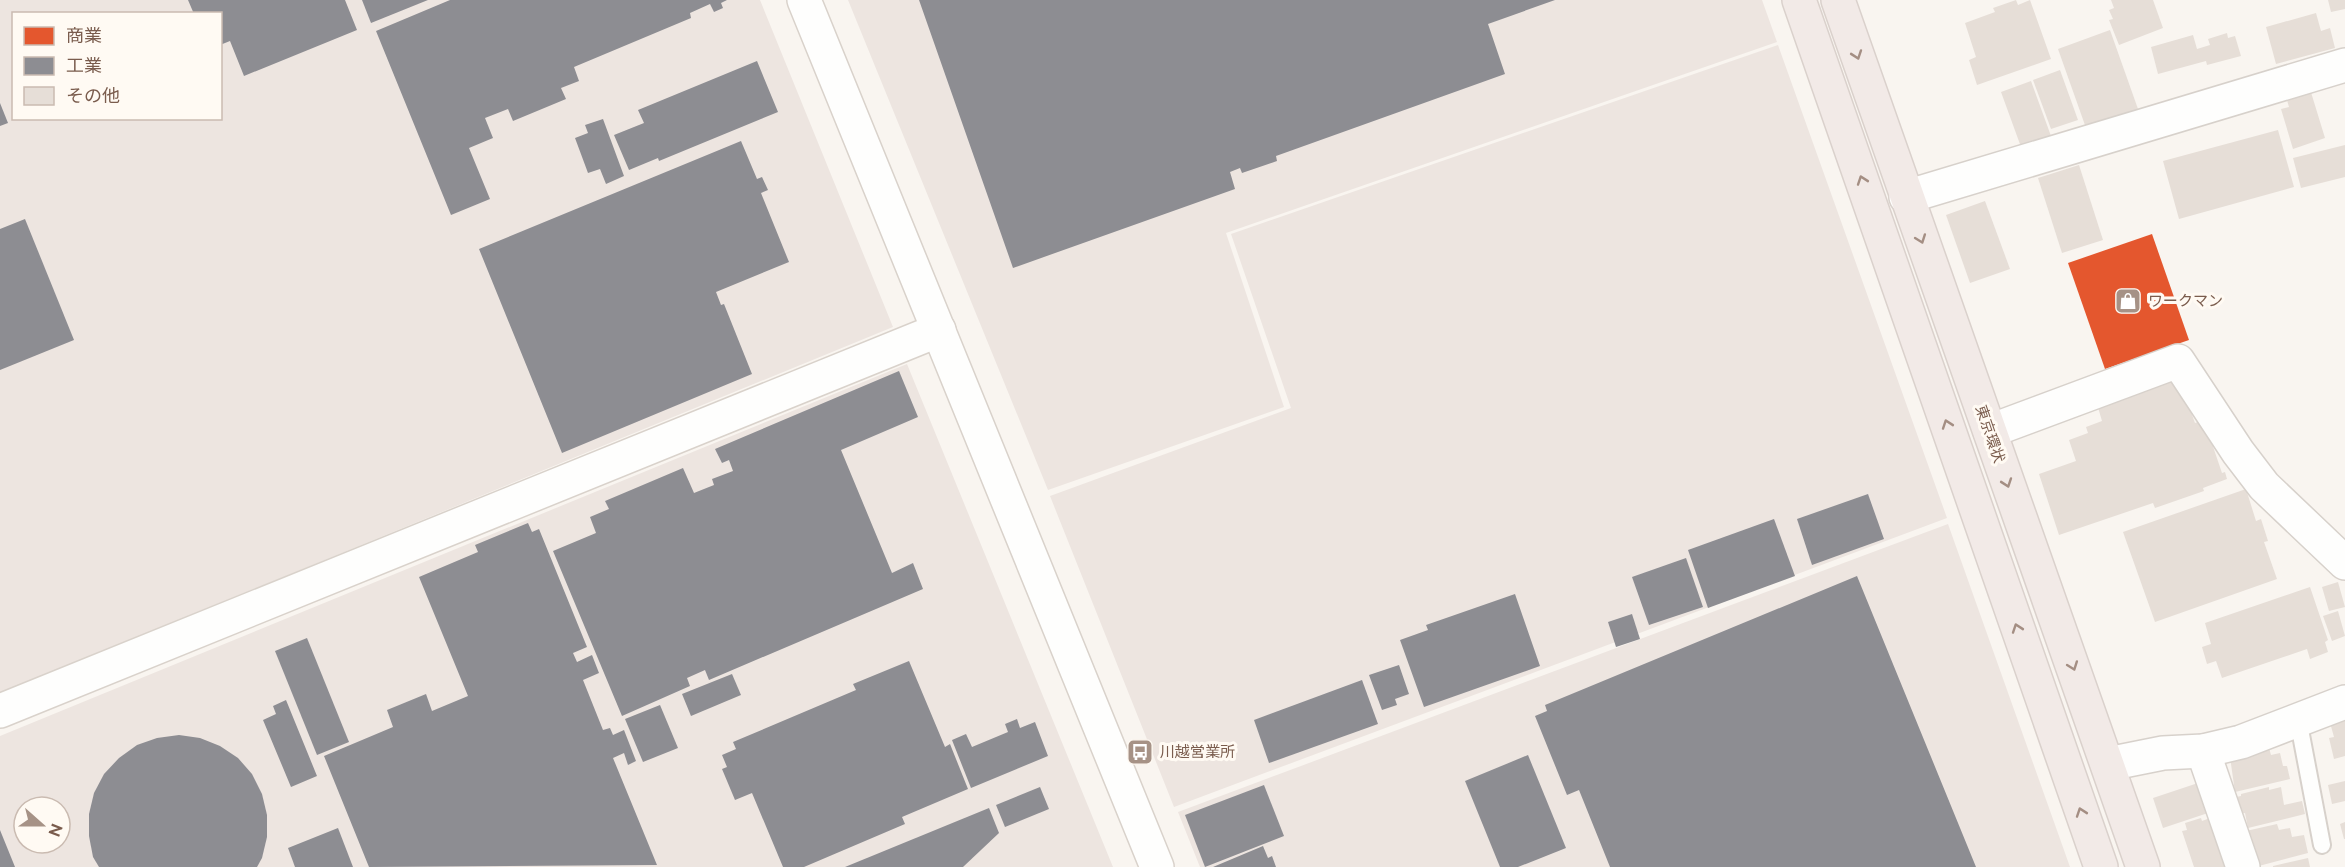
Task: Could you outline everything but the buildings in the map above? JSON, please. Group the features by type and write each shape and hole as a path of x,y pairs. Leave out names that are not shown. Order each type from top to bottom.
{"highway":[{"path":"1799,0 2101,867"},
{"name":"東京環状","path":"1838,0 2143,867"}],"street":[{"path":"804,0 1157,867"},
{"path":"1906,197 2345,65"},
{"path":"0,711 939,330"},
{"path":"1990,432 2178,361 2238,452 2264,486 2345,563"},
{"path":"2108,764 2163,753 2203,751 2241,742 2345,702"},
{"path":"2203,751 2243,867"}],"lane":[{"path":"2298,719 2322,845"}],"shaded area":[{"path":"0,0 760,0 893,327 0,693"},
{"path":"848,0 1762,0 1777,42 1226,233 1284,407 1048,490"},
{"path":"1778,45 1947,518 1174,807 1050,496 1291,408 1231,234"},
{"path":"907,364 1113,867 0,867 0,736"},
{"path":"1948,524 2070,867 1200,867 1178,812"}],"place":[{"name":"ワークマン","path":"2128,301"},
{"name":"川越営業所","path":"1140,752"}]}
